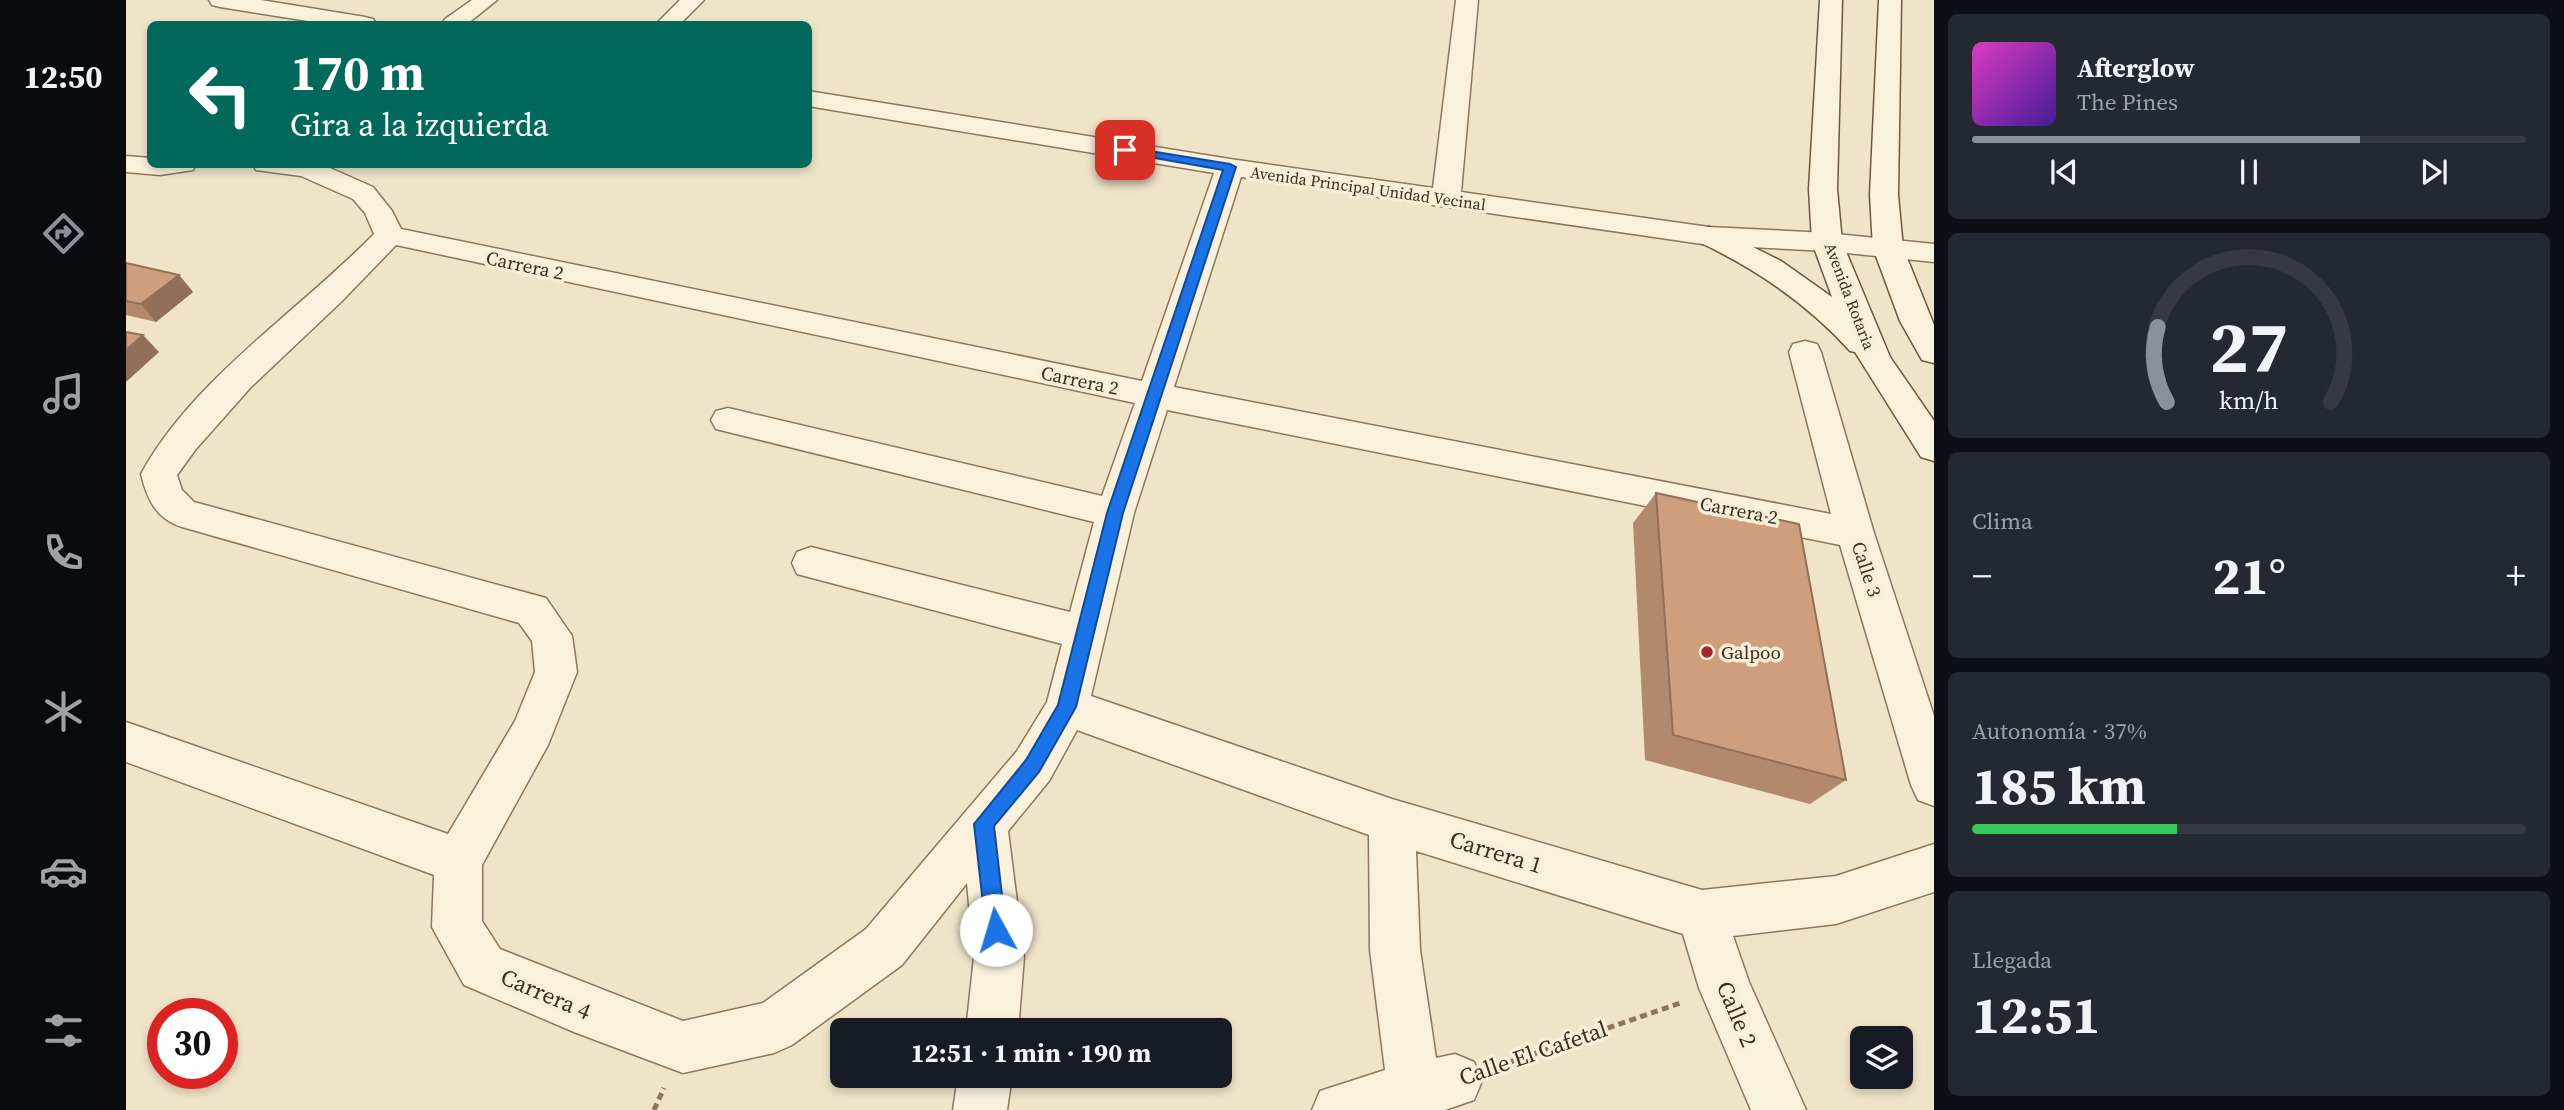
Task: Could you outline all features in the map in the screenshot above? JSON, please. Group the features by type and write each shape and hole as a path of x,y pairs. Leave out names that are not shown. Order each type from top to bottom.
{"street":[{"path":"220,0 347,21"},
{"path":"457,21 486,0"},
{"path":"670,21 693,0"},
{"path":"1446,200 1467,0"},
{"name":"Avenida Rotaria","path":"1831,0 1823,188 1827,242 1856,319 1875,360 1934,448"},
{"path":"1889,0 1884,195 1888,248 1916,321 1934,352"},
{"name":"Avenida Principal Unidad Vecinal","path":"812,99 1446,200 1709,236 1827,242 1934,253"},
{"path":"126,164 147,166"},
{"name":"Carrera 4","path":"457,861 457,927 482,967 574,1006 683,1047 774,1027 884,947 1033,766 1067,707 1115,513 1230,167"},
{"path":"126,742 457,861 533,731 556,671 552,636 532,610 182,513 165,496 159,474 175,449 243,376 388,235 378,211 363,193 306,168"},
{"name":"Carrera 2","path":"388,235 1153,395 1855,533"},
{"path":"1709,236 1756,260 1808,295 1857,338 1875,360"},
{"name":"Calle 3","path":"1805,352 1855,533 1934,785"},
{"path":"728,420 1115,513"},
{"path":"811,563 1086,633"},
{"name":"Carrera 1","path":"1067,707 1392,821 1702,915 1836,900 1934,867"},
{"path":"1339,1110 1435,1085 1395,950 1392,821"},
{"path":"984,824 999,957 993,1018"},
{"name":"Calle 2","path":"1702,915 1725,988 1779,1110"},
{"path":"979,1110 983,1088"}],"path":[{"name":"Calle El Cafetal","path":"1435,1085 1725,988"}],"building":[{"path":"126,263 179,275 141,304 126,301"},
{"path":"126,332 143,335 126,350"},
{"path":"1656,493 1799,524 1846,780 1673,735"}],"place":[{"name":"Galpoo","path":"1707,652"}],"route":[{"path":"996,930 984,824 1033,766 1067,707 1115,513 1230,167 1125,150"}]}
